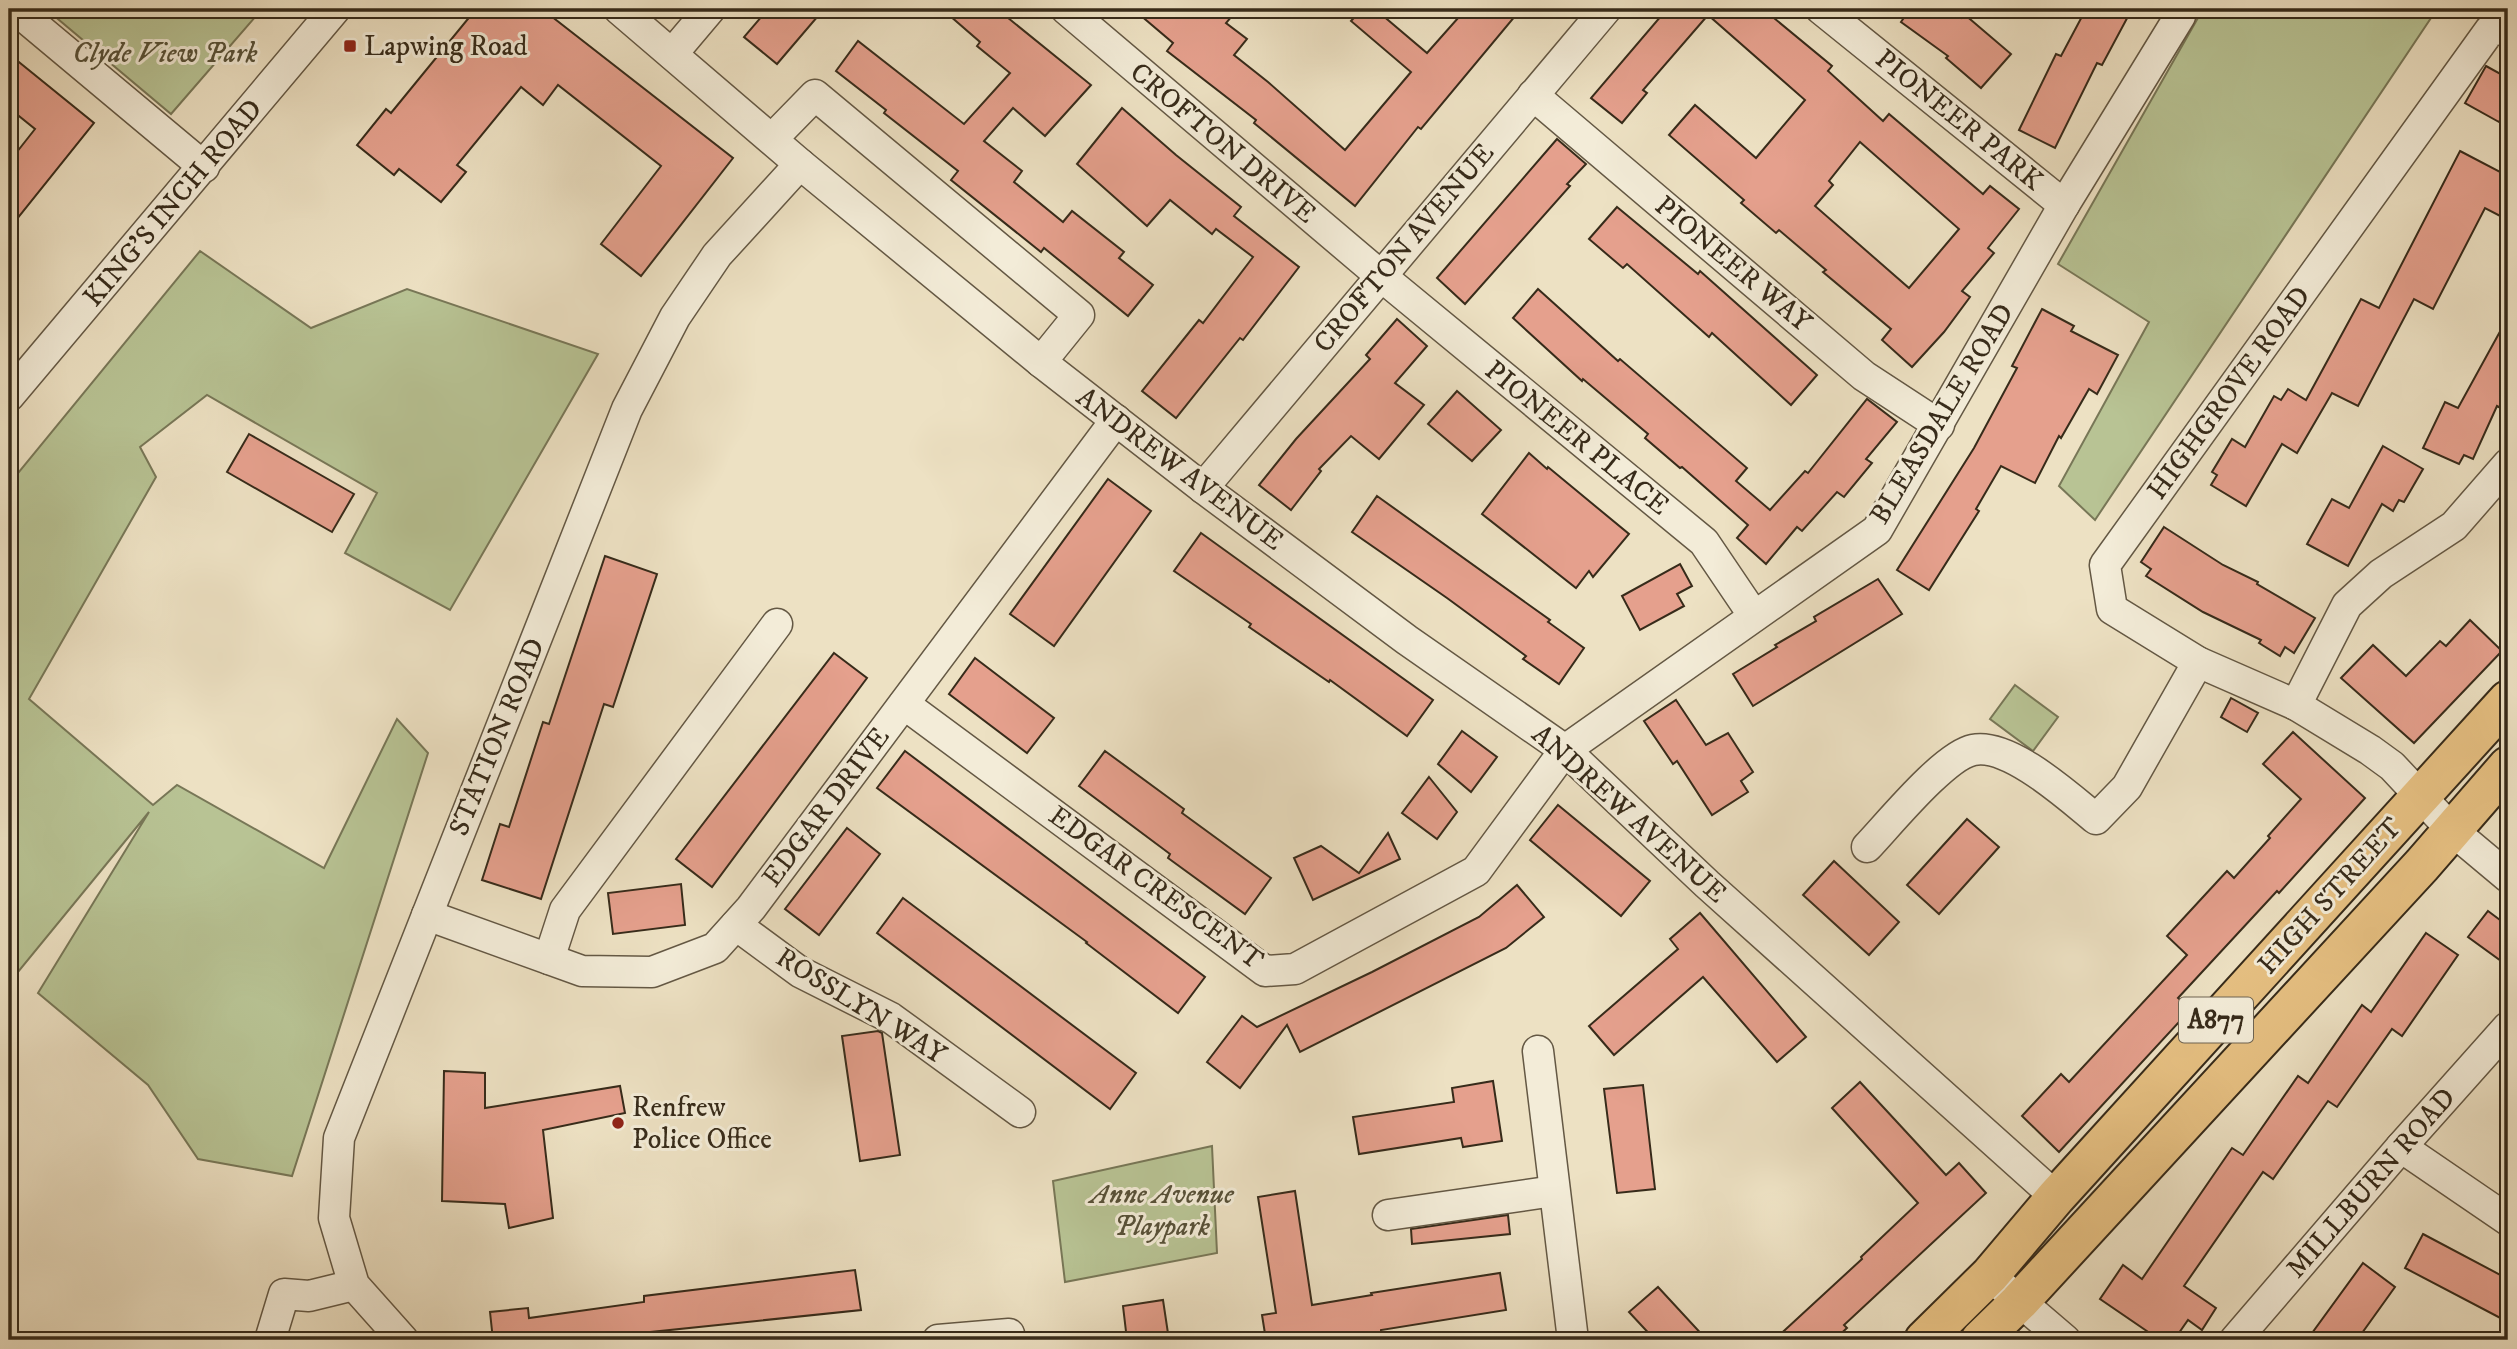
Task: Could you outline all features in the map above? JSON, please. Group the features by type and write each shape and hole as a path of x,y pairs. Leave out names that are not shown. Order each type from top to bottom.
{"main road":[{"name":"HIGH STREET","path":"1924,1340 1990,1275 2056,1198 2508,700"},
{"name":"HIGH STREET","path":"1980,1340 2019,1303 2452,831 2508,766"},
{"path":"2056,1198 2089,1226"}],"street":[{"path":"15,9 204,167"},
{"name":"KING'S INCH ROAD","path":"9,396 335,9"},
{"name":"ANDREW AVENUE","path":"619,9 800,164 1041,362 1203,488 1407,640 1565,750 1707,884 2056,1198"},
{"path":"672,54 710,9"},
{"name":"CROFTON DRIVE","path":"1066,9 1381,276"},
{"name":"CROFTON AVENUE","path":"1203,488 1606,9"},
{"name":"PIONEER PARK","path":"1821,9 2064,205"},
{"name":"BLEASDALE ROAD","path":"1565,750 1877,530 2064,205 2182,9"},
{"name":"HIGHGROVE ROAD","path":"2508,29 2490,30 2105,565 2112,609 2198,662 2296,705 2392,766 2452,831 2508,877"},
{"path":"772,139 816,95 1079,316 1041,362"},
{"name":"PIONEER WAY","path":"1533,95 1864,376 1939,425"},
{"name":"STATION ROAD","path":"403,1340 354,1285 334,1218 338,1138 627,409 675,317 717,255 800,164"},
{"name":"PIONEER PLACE","path":"1381,276 1704,542 1754,617"},
{"name":"EDGAR DRIVE","path":"427,915 582,971 652,972 715,948 736,925 904,704 1116,420"},
{"path":"2296,705 2347,605 2381,574 2454,526 2508,464"},
{"path":"549,959 565,910 777,624"},
{"path":"1867,847 1950,761 1974,749 2000,753 2040,773 2096,819 2127,787 2198,662"},
{"name":"EDGAR CRESCENT","path":"904,704 1265,971 1294,969 1476,871 1565,750"},
{"name":"ROSSLYN WAY","path":"736,925 800,972 891,1017 1020,1112"},
{"name":"MILLBURN ROAD","path":"2235,1340 2508,1027"},
{"path":"1538,1051 1573,1340"},
{"path":"2401,1147 2508,1220"},
{"path":"1388,1215 1554,1191"},
{"path":"1990,1275 2019,1303 2065,1340"},
{"path":"270,1340 284,1294 309,1296 354,1285"},
{"path":"938,1340 1009,1334"}],"green space":[{"name":"Clyde View Park","path":"46,9 262,9 171,114"},
{"path":"2203,9 2437,9 2095,520 2059,486 2149,322 2058,264"},
{"path":"200,251 311,328 407,289 598,354 450,610 345,553 377,493 207,395 140,447 156,477 29,699 153,805 177,785 324,868 397,719 428,753 292,1176 198,1159 148,1085 38,993 149,812 9,983 9,484"},
{"path":"2015,685 2058,717 2033,751 1990,719"},
{"name":"Anne Avenue Playpark","path":"1212,1146 1217,1253 1065,1282 1053,1181"}],"building":[{"path":"476,9 542,9 733,158 641,276 601,244 661,166 558,85 543,105 521,87 457,165 466,172 441,202 399,169 394,175 357,145 386,109 391,113"},
{"path":"768,9 824,9 777,64 744,37"},
{"path":"942,9 997,9 1091,85 1045,136 1013,108 984,141 1022,171 1014,182 1063,222 1072,211 1124,252 1119,258 1153,285 1128,316 1044,248 1041,252 951,180 958,171 836,71 858,41 964,124 1010,73 977,46 980,42"},
{"path":"1133,9 1238,9 1226,23 1247,39 1234,55 1345,150 1411,72 1351,21 1362,9 1375,9 1427,53 1466,9 1521,9 1421,129 1418,127 1355,206 1254,123 1256,120 1167,51 1173,43"},
{"path":"1667,9 1763,9 1832,66 1828,71 1883,121 1889,114 1983,194 1990,186 2019,209 1988,248 1994,253 1962,291 1970,297 1944,332 1912,367 1882,340 1891,329 1823,272 1826,270 1779,230 1776,233 1741,203 1744,200 1669,135 1695,105 1756,158 1805,100 1708,15 1643,90 1647,93 1622,123 1591,98","holes":["1860,142 1959,229 1909,288 1815,206 1833,185 1829,181"]},
{"path":"1910,9 1948,9 1961,18 1964,14 2011,54 1981,88 1946,58 1948,56 1901,22"},
{"path":"2086,9 2132,9 2102,65 2097,63 2055,148 2019,130 2056,54 2061,56"},
{"path":"9,54 94,123 9,229 9,162 35,129 9,108"},
{"path":"2486,66 2508,78 2508,106 2499,122 2465,103"},
{"path":"1122,108 1241,207 1234,216 1299,267 1243,340 1240,338 1176,418 1142,391 1199,320 1203,323 1253,257 1216,229 1212,234 1170,200 1147,226 1077,164"},
{"path":"1557,139 1586,164 1567,184 1570,186 1465,304 1437,278"},
{"path":"2460,151 2508,176 2508,220 2485,208 2433,309 2414,299 2358,406 2332,393 2297,453 2282,444 2246,506 2211,485 2217,475 2212,472 2232,439 2245,447 2274,396 2281,400 2288,389 2306,400 2361,299 2379,308"},
{"path":"1617,207 1698,274 1700,271 1817,375 1791,405 1712,333 1709,337 1627,264 1623,268 1589,239"},
{"path":"1538,289 1618,361 1620,359 1747,468 1736,481 1770,510 1805,471 1808,473 1867,399 1897,422 1866,459 1872,463 1844,497 1837,492 1802,531 1797,527 1766,564 1737,538 1748,525 1645,438 1648,434 1583,379 1582,381 1513,318"},
{"path":"2042,309 2074,326 2071,331 2118,355 2097,394 2089,389 2061,438 2059,436 2035,483 2001,466 1976,509 1979,511 1929,590 1897,570 1974,448 2017,368 2012,366"},
{"path":"2508,317 2508,412 2497,406 2473,459 2464,455 2459,464 2423,448 2445,402 2458,408"},
{"path":"1397,319 1427,346 1395,383 1424,405 1379,459 1351,436 1319,469 1321,471 1291,510 1259,485 1296,439 1370,359 1366,355"},
{"path":"1457,391 1501,430 1472,461 1428,424"},
{"path":"249,434 354,494 332,532 227,472"},
{"path":"2383,446 2423,469 2404,502 2399,500 2393,511 2382,504 2348,566 2307,544 2332,499 2349,508"},
{"path":"1529,453 1629,534 1593,577 1589,571 1576,588 1482,514"},
{"path":"1108,479 1151,511 1054,646 1010,614"},
{"path":"1377,496 1550,620 1548,622 1584,648 1559,684 1523,659 1526,656 1352,532"},
{"path":"2164,527 2315,618 2294,653 2285,647 2280,656 2259,643 2261,640 2203,612 2146,576 2151,569 2141,562"},
{"path":"1201,533 1433,700 1407,736 1330,680 1329,682 1249,627 1251,624 1174,571"},
{"path":"605,556 657,574 613,707 604,704 541,899 482,880 500,824 509,827 543,722 549,724"},
{"path":"1680,564 1692,586 1677,594 1684,606 1640,630 1622,596"},
{"path":"1878,579 1902,614 1753,706 1733,674 1816,621 1814,617"},
{"path":"2470,620 2502,651 2414,743 2341,678 2373,645 2406,676 2440,641 2446,646"},
{"path":"834,653 867,678 712,887 676,859"},
{"path":"975,658 1054,718 1027,753 949,694"},
{"path":"2231,698 2258,713 2247,732 2221,717"},
{"path":"1676,700 1706,745 1728,733 1753,772 1741,781 1748,792 1712,815 1677,761 1673,764 1644,721"},
{"path":"1462,731 1497,757 1471,792 1438,764"},
{"path":"2293,732 2365,798 2178,998 2191,1009 2059,1152 2022,1116 2061,1074 2069,1082 2187,955 2167,936 2227,871 2234,878 2301,799 2263,764"},
{"path":"905,751 1205,977 1178,1013 1087,942 877,788"},
{"path":"1105,751 1184,809 1182,813 1271,878 1245,914 1168,858 1170,854 1079,786"},
{"path":"1429,777 1457,812 1437,839 1402,813"},
{"path":"1558,805 1650,881 1621,916 1530,840"},
{"path":"1967,819 1999,847 1939,914 1907,885"},
{"path":"847,828 880,854 819,935 785,909"},
{"path":"1388,833 1400,859 1313,900 1294,858 1321,846 1359,873"},
{"path":"1834,861 1899,922 1869,955 1803,895"},
{"path":"681,884 685,925 613,934 608,893"},
{"path":"1517,885 1544,917 1506,948 1300,1052 1287,1025 1240,1088 1207,1062 1242,1016 1257,1027 1479,917"},
{"path":"903,898 1136,1073 1110,1109 877,933"},
{"path":"2488,911 2508,926 2508,966 2468,937"},
{"path":"1700,913 1806,1037 1777,1062 1703,977 1614,1055 1589,1026 1678,949 1670,939"},
{"path":"2426,933 2458,955 2402,1036 2392,1029 2337,1107 2328,1101 2273,1179 2263,1172 2184,1286 2216,1308 2202,1330 2188,1320 2174,1340 2160,1340 2100,1299 2123,1265 2142,1279 2232,1148 2243,1155 2298,1076 2308,1083 2362,1005 2371,1012"},
{"path":"878,1031 882,1033 900,1155 860,1161 842,1036"},
{"path":"444,1071 485,1073 485,1108 620,1086 625,1113 543,1130 553,1218 509,1228 505,1204 442,1201"},
{"path":"1493,1081 1502,1141 1463,1147 1461,1138 1359,1154 1353,1117 1454,1102 1452,1088"},
{"path":"1860,1082 1946,1175 1959,1163 1986,1193 1844,1325 1847,1328 1834,1340 1774,1340 1918,1203 1832,1108"},
{"path":"1643,1085 1655,1189 1617,1193 1604,1089"},
{"path":"1295,1191 1312,1305 1500,1273 1506,1310 1381,1330 1381,1335 1345,1340 1266,1340 1262,1315 1276,1313 1258,1197"},
{"path":"1508,1215 1510,1234 1412,1244 1411,1229"},
{"path":"2423,1234 2508,1279 2508,1322 2405,1268"},
{"path":"2363,1263 2395,1287 2357,1340 2307,1340"},
{"path":"855,1270 861,1310 651,1332 651,1340 493,1340 490,1312 528,1308 529,1318 644,1302 644,1296"},
{"path":"1658,1287 1707,1340 1655,1340 1629,1312"},
{"path":"1163,1300 1169,1340 1127,1340 1123,1306"}],"place":[{"name":"Lapwing Road","path":"350,46"},
{"name":"Renfrew Police Office","path":"618,1123"}]}
